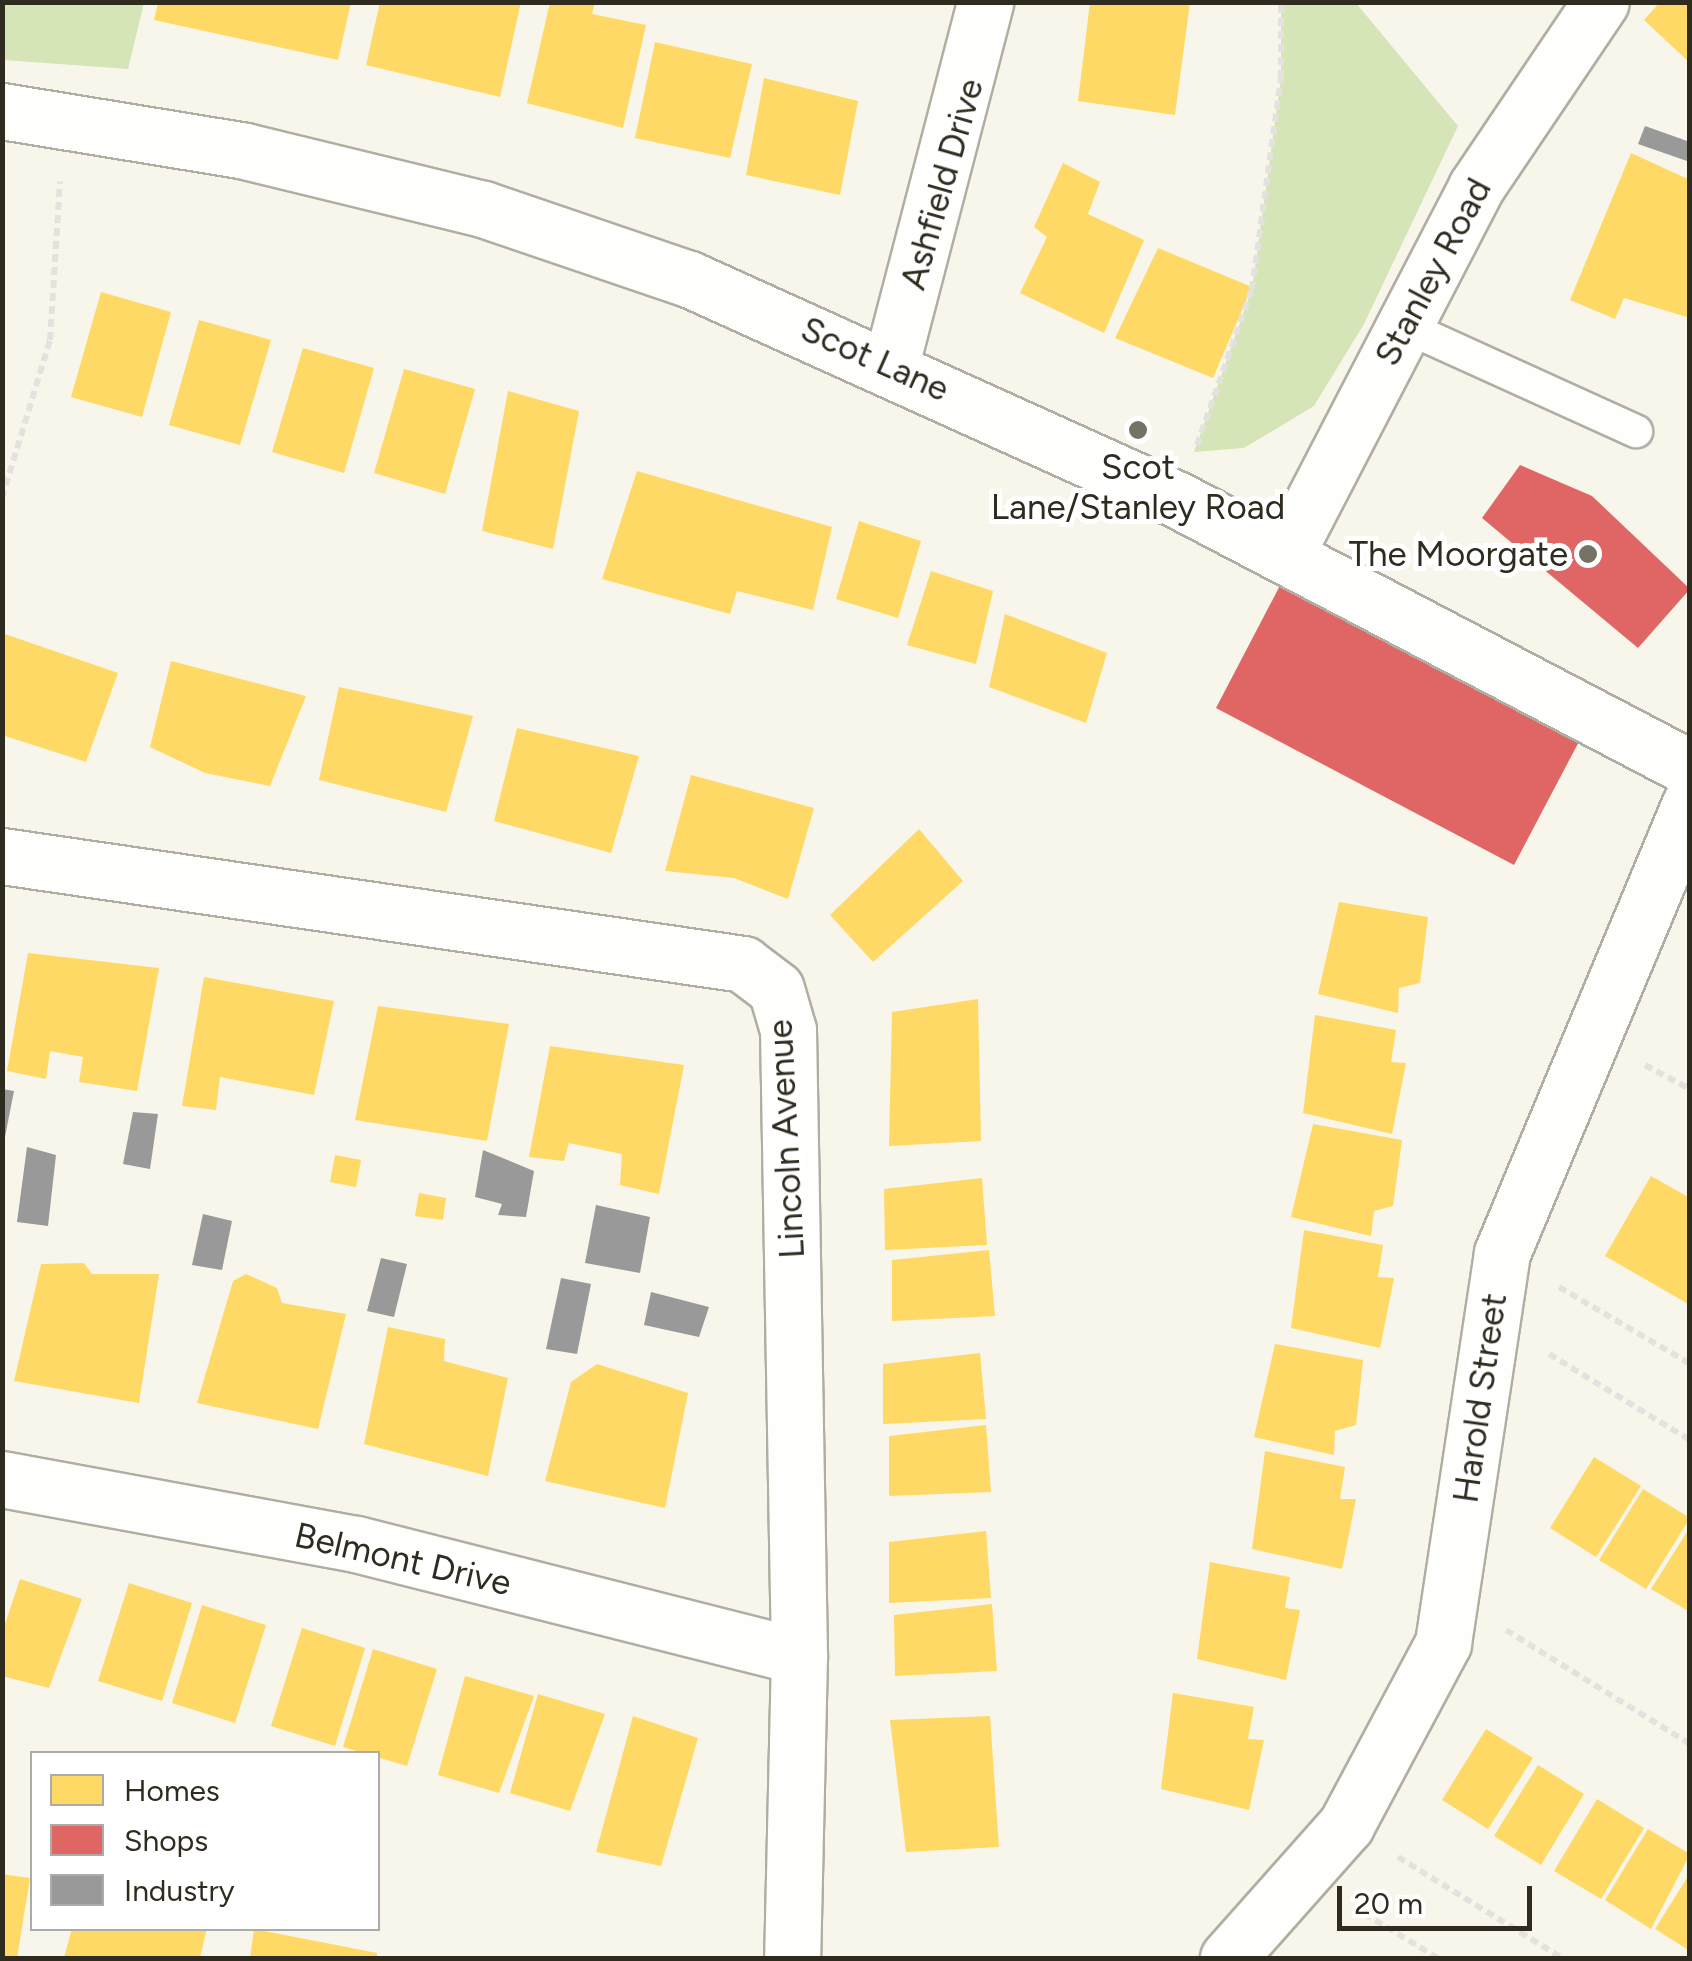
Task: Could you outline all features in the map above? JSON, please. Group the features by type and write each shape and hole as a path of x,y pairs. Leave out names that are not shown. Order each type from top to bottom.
{"street":[{"name":"Ashfield Drive","path":"891,364 985,2"},
{"name":"Stanley Road","path":"1286,554 1476,187 1601,2"},
{"name":"Scot Lane","path":"2,112 245,150 483,209 689,280 891,364 1178,500 1690,768"},
{"name":"Harold Street","path":"1228,1958 1346,1825 1402,1732 1454,1598 1488,1317 1502,1253 1690,804"},
{"name":"Lincoln Avenue","path":"2,856 742,964 776,989 788,1030 802,1956"},
{"name":"Belmont Drive","path":"2,1478 356,1544 799,1656"}],"lane":[{"path":"1404,326 1636,431"}],"path":[{"path":"1178,500 1252,289 1281,78 1281,2"},
{"path":"2,498 50,340 64,121"},
{"path":"1502,1253 1690,1364"},
{"path":"1488,1317 1690,1440"},
{"path":"1454,1598 1690,1744"},
{"path":"1346,1825 1562,1958"},
{"path":"1301,1875 1438,1958"}],"green space":[{"path":"2,3 144,3 128,69 3,60"},
{"path":"1281,3 1356,3 1458,126 1364,324 1314,406 1244,448 1194,452 1252,289 1281,78"}],"building: Homes":[{"path":"158,2 351,2 338,60 154,20"},
{"path":"380,2 521,2 500,97 366,65"},
{"path":"550,2 595,2 592,14 646,25 623,128 527,103"},
{"path":"1090,2 1190,2 1175,115 1078,101"},
{"path":"1660,2 1690,2 1690,63 1644,20"},
{"path":"655,42 752,64 730,158 635,138"},
{"path":"764,78 858,101 840,195 746,175"},
{"path":"1631,153 1690,180 1690,318 1624,298 1615,319 1570,300"},
{"path":"1063,163 1100,182 1088,214 1144,240 1104,333 1020,293 1047,237 1034,227"},
{"path":"1158,248 1252,287 1213,378 1115,338"},
{"path":"101,292 171,312 142,417 71,397"},
{"path":"199,320 271,340 240,445 169,425"},
{"path":"303,348 374,368 344,473 272,452"},
{"path":"404,369 475,389 445,494 374,473"},
{"path":"508,391 579,411 553,549 482,531"},
{"path":"637,471 832,527 813,610 737,591 730,614 602,579"},
{"path":"859,521 921,541 898,618 836,599"},
{"path":"931,571 993,591 976,664 907,645"},
{"path":"1005,614 1107,653 1086,723 989,687"},
{"path":"2,633 118,673 86,762 2,735"},
{"path":"171,661 306,696 270,786 205,773 150,747"},
{"path":"339,687 473,716 446,812 319,780"},
{"path":"517,728 639,756 611,853 494,821"},
{"path":"691,775 814,808 788,899 734,878 665,871"},
{"path":"919,829 963,881 873,962 830,915"},
{"path":"1339,902 1428,917 1420,983 1399,988 1398,1013 1318,994"},
{"path":"28,953 159,968 137,1091 79,1082 83,1057 50,1051 46,1079 7,1071"},
{"path":"204,977 334,1001 314,1095 220,1077 216,1110 182,1106"},
{"path":"978,999 981,1141 889,1146 892,1012"},
{"path":"378,1006 509,1024 487,1141 355,1120"},
{"path":"1315,1015 1396,1030 1391,1062 1406,1063 1392,1134 1303,1113"},
{"path":"550,1046 684,1065 659,1194 620,1185 622,1154 569,1143 564,1161 529,1157"},
{"path":"1313,1124 1402,1140 1393,1206 1374,1211 1371,1236 1291,1217"},
{"path":"335,1155 361,1160 356,1187 330,1182"},
{"path":"1651,1176 1690,1198 1690,1305 1605,1256"},
{"path":"982,1178 987,1245 885,1250 884,1189"},
{"path":"419,1193 446,1198 443,1220 415,1216"},
{"path":"1304,1230 1383,1245 1378,1277 1394,1278 1380,1348 1291,1328"},
{"path":"989,1250 995,1316 892,1321 892,1260"},
{"path":"84,1263 92,1274 159,1274 139,1403 14,1381 41,1264"},
{"path":"246,1274 277,1288 282,1303 346,1314 318,1429 197,1403 233,1281"},
{"path":"388,1327 445,1339 444,1361 508,1378 488,1476 364,1444"},
{"path":"1275,1344 1363,1360 1356,1425 1335,1431 1334,1455 1254,1437"},
{"path":"980,1353 986,1419 883,1424 883,1364"},
{"path":"597,1364 688,1393 665,1508 545,1481 571,1382"},
{"path":"986,1425 991,1492 889,1496 889,1436"},
{"path":"1265,1451 1345,1467 1340,1499 1356,1499 1342,1569 1252,1549"},
{"path":"1594,1457 1641,1486 1596,1557 1550,1528"},
{"path":"1643,1489 1690,1518 1646,1589 1599,1560"},
{"path":"1690,1527 1690,1612 1651,1589"},
{"path":"986,1531 991,1598 889,1603 889,1542"},
{"path":"1210,1562 1290,1577 1285,1608 1300,1610 1286,1680 1197,1659"},
{"path":"20,1579 82,1599 49,1688 2,1676 2,1633"},
{"path":"129,1583 192,1603 162,1701 98,1681"},
{"path":"992,1604 997,1671 895,1676 894,1615"},
{"path":"202,1605 266,1625 235,1723 172,1703"},
{"path":"302,1628 365,1648 335,1746 271,1726"},
{"path":"373,1649 437,1669 407,1766 380,1758 380,1751 343,1747"},
{"path":"465,1676 534,1696 499,1793 438,1775"},
{"path":"1173,1693 1254,1707 1248,1739 1264,1740 1249,1810 1161,1789"},
{"path":"538,1694 605,1714 570,1811 510,1793"},
{"path":"633,1716 698,1738 661,1866 596,1852"},
{"path":"990,1716 999,1847 906,1852 890,1720"},
{"path":"1486,1729 1533,1758 1488,1829 1442,1800"},
{"path":"1538,1765 1584,1794 1541,1865 1494,1836"},
{"path":"1597,1799 1644,1828 1601,1899 1554,1871"},
{"path":"1648,1829 1690,1854 1651,1929 1605,1900"},
{"path":"1690,1873 1690,1951 1655,1929"},
{"path":"2,1874 30,1878 17,1958 2,1958"},
{"path":"71,1931 206,1931 200,1958 64,1958"},
{"path":"254,1931 377,1953 377,1958 250,1958"}],"building: Shops":[{"name":"The Moorgate","path":"1520,465 1592,496 1690,589 1638,648 1482,518"},
{"path":"1285,576 1583,734 1514,865 1216,708"}],"building: Industry":[{"path":"1645,126 1690,142 1687,161 1638,144"},
{"path":"2,1089 14,1091 4,1142 2,1142"},
{"path":"133,1112 158,1114 150,1169 123,1164"},
{"path":"27,1147 56,1155 48,1226 17,1222"},
{"path":"483,1150 534,1171 526,1217 498,1215 502,1204 475,1197"},
{"path":"596,1205 650,1217 640,1273 585,1263"},
{"path":"203,1214 232,1221 222,1270 192,1265"},
{"path":"381,1258 407,1264 394,1317 367,1311"},
{"path":"561,1278 591,1284 577,1354 546,1349"},
{"path":"651,1292 709,1307 699,1337 644,1325"}],"place":[{"name":"Scot Lane/Stanley Road","path":"1138,430"},
{"name":"The Moorgate","path":"1588,554"}]}
